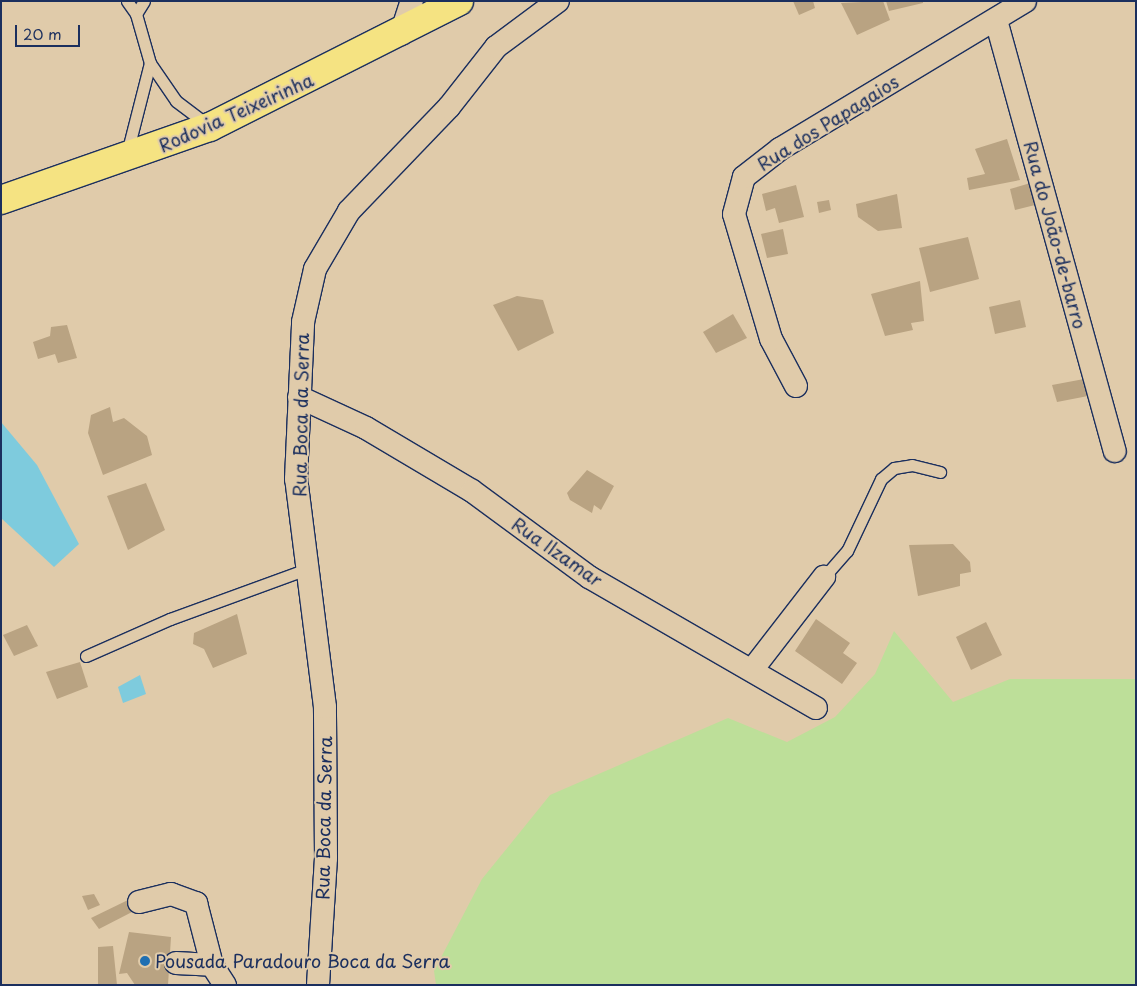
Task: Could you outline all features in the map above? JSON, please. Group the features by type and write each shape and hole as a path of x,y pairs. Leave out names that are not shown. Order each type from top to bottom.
{"main road":[{"name":"Rodovia Teixeirinha","path":"1,200 123,160 210,127 401,34 460,1"}],"street":[{"path":"401,34 412,1"},
{"name":"Rua Boca da Serra","path":"318,985 326,858 325,707 296,479 303,322 315,269 349,212 449,107 496,47 558,1"},
{"name":"Rua dos Papagaios","path":"796,386 771,339 734,214 744,177 814,128 1025,1"},
{"name":"Rua do João-de-barro","path":"996,20 1115,451"},
{"name":"Rua Ilzamar","path":"299,397 366,428 472,491 590,578 816,708"},
{"path":"752,670 824,577"},
{"path":"139,902 171,894 196,904 212,965 225,985"},
{"path":"176,963 212,965"}],"lane":[{"path":"127,1 136,14 150,62 176,101 210,127"},
{"path":"136,14 144,1"},
{"path":"123,160 133,139 150,62"},
{"path":"824,577 847,551 881,479 894,468 912,465 940,472"},
{"path":"86,656 170,619 307,569"}],"green space":[{"path":"894,631 953,702 1010,679 1136,679 1136,985 436,985 434,971 482,879 550,795 728,718 787,742 835,717 875,674"}],"water":[{"path":"1,422 37,465 79,544 54,567 1,518"},
{"path":"140,675 146,694 123,703 118,687"}],"building":[{"path":"793,1 813,1 815,8 799,15"},
{"path":"883,1 890,20 857,35 841,3"},
{"path":"886,1 923,1 923,3 889,11"},
{"path":"1007,139 1020,180 969,190 967,178 985,174 975,149"},
{"path":"1034,182 1035,205 1015,210 1010,189"},
{"path":"796,185 804,217 779,223 775,208 766,211 762,194"},
{"path":"897,194 902,228 878,231 858,217 856,204"},
{"path":"829,200 831,210 819,213 817,202"},
{"path":"783,229 788,254 767,258 761,234"},
{"path":"968,237 979,279 930,292 919,248"},
{"path":"920,281 924,321 911,323 913,330 885,336 871,294"},
{"path":"517,296 543,300 554,333 518,351 493,305"},
{"path":"1020,300 1026,327 995,334 989,307"},
{"path":"733,314 747,338 716,353 703,332"},
{"path":"67,325 77,358 58,363 55,354 38,359 33,342 50,336 51,327"},
{"path":"1084,379 1088,396 1057,402 1052,385"},
{"path":"110,407 113,422 124,418 147,436 152,455 103,475 88,433 91,415"},
{"path":"587,470 614,486 601,510 594,505 592,513 570,500 567,493"},
{"path":"146,483 165,530 128,550 107,496"},
{"path":"953,544 970,562 971,572 960,574 960,586 918,596 909,545"},
{"path":"237,614 247,654 213,668 204,649 193,644 194,633"},
{"path":"816,619 850,643 843,653 857,663 842,684 795,651"},
{"path":"986,622 1002,655 971,670 956,637"},
{"path":"27,625 38,646 14,656 3,635"},
{"path":"80,662 88,687 57,699 46,672"},
{"path":"94,894 100,905 88,910 82,896"},
{"path":"128,900 132,912 99,929 91,918"},
{"name":"Pousada Paradouro Boca da Serra","path":"129,932 171,937 168,985 135,985 127,973 119,974"},
{"path":"113,946 117,985 98,985 98,947"}],"place":[{"name":"Pousada Paradouro Boca da Serra","path":"145,961"}]}
